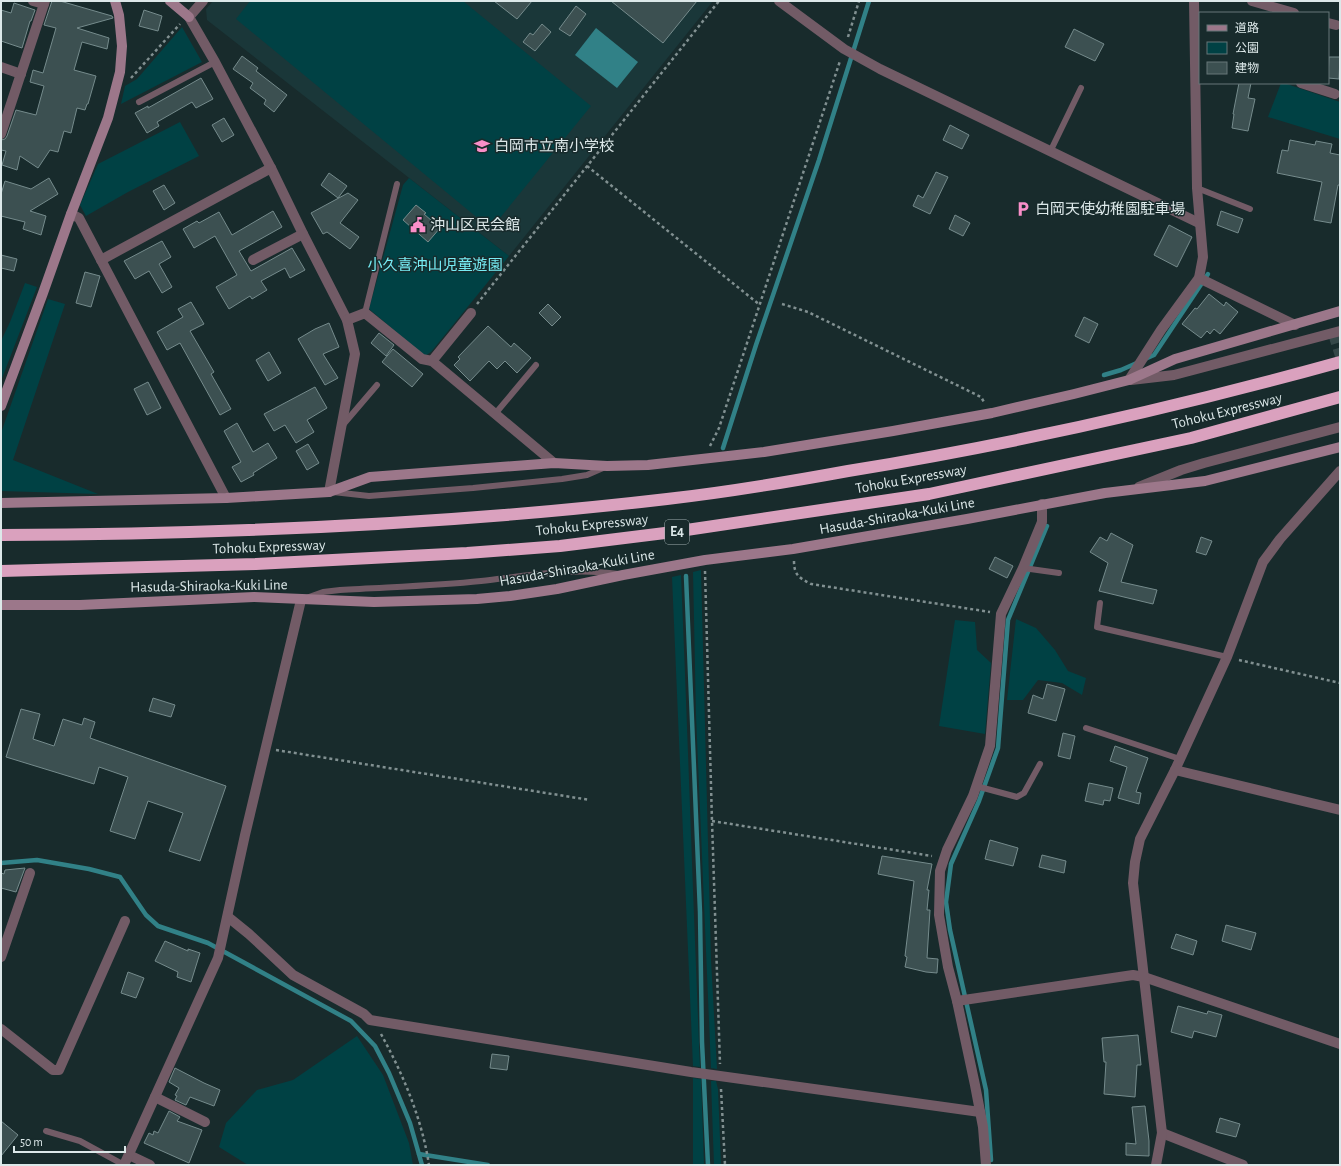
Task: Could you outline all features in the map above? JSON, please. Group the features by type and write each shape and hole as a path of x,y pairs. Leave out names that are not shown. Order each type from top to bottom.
{"highway":[{"name":"Tohoku Expressway","path":"1,535 91,535 357,525 555,510 668,499 906,462 989,446 1120,418 1292,376 1340,362"},
{"name":"Tohoku Expressway","path":"1,571 263,563 459,553 560,546 672,532 928,494 1191,438 1340,397"}],"street":[{"path":"1,132 44,3 33,1"},
{"path":"1,406 71,214 108,118 120,72 122,46 119,15 115,1"},
{"path":"170,1 186,19 216,62 347,320 355,354 329,492"},
{"path":"186,19 203,1"},
{"path":"778,1 844,49 880,69 1199,223"},
{"path":"1129,380 1161,330 1199,278 1203,257 1197,188 1197,49 1194,1"},
{"path":"1252,1 1290,12"},
{"path":"1,67 21,74"},
{"path":"1304,84 1335,94"},
{"path":"101,260 271,168"},
{"path":"71,214 79,218 226,498"},
{"path":"253,260 303,234"},
{"path":"1199,278 1295,325"},
{"path":"432,362 471,312"},
{"path":"1129,380 1175,359 1340,312"},
{"path":"347,320 365,313 422,360 432,362 554,463"},
{"path":"1,503 226,498 329,492 370,477 554,463 607,466 648,465 764,452 877,434 992,413 1129,380 1174,375 1340,331"},
{"path":"1138,488 1181,470 1204,463 1340,427"},
{"name":"Hasuda-Shiraoka-Kuki Line","path":"1,605 80,604 254,597 374,602 510,596 557,589 705,560 793,549 967,519 1042,504 1138,488 1205,480 1339,450"},
{"path":"1156,1165 1162,1133 1133,882 1135,862 1140,839 1175,770 1227,657 1263,562 1280,539 1340,471"},
{"path":"986,1165 980,1112 957,1001 948,967 939,915 940,871 944,858 976,786 990,746 1001,614 1023,568 1042,522 1042,504"},
{"path":"124,1165 218,958 245,835 301,600"},
{"path":"1175,770 1340,810"},
{"path":"1,957 30,873"},
{"path":"228,917 249,934 293,975 364,1014 370,1020 691,1072 980,1112"},
{"path":"1,1029 52,1070 59,1070 125,921"},
{"path":"957,1001 1133,975 1144,977 1340,1044"},
{"path":"155,1097 205,1122"},
{"path":"1162,1133 1243,1165"},
{"path":"129,1154 150,1165"}],"lane":[{"path":"139,102 216,62"},
{"path":"1050,152 1081,88"},
{"path":"365,313 397,184"},
{"path":"1197,188 1250,209"},
{"path":"495,414 536,365"},
{"path":"342,427 377,385"},
{"path":"329,492 368,496 473,488 587,475 607,466"},
{"path":"1023,568 1058,573"},
{"path":"301,600 323,592 340,590 479,581 574,571 601,571 623,575"},
{"path":"1100,603 1097,627 1227,657"},
{"path":"1086,728 1180,759"},
{"path":"976,786 1017,797 1024,793 1040,764"},
{"path":"46,1131 80,1141 124,1165"}],"path":[{"path":"471,312 719,1"},
{"path":"712,457 710,446 719,428 859,1"},
{"path":"117,84 127,82 186,19"},
{"path":"587,166 760,305"},
{"path":"782,304 808,312 981,397 992,413"},
{"path":"793,549 794,569 798,577 811,584 1001,614"},
{"path":"705,560 712,821 725,1165"},
{"path":"1227,657 1340,683"},
{"path":"266,748 590,800"},
{"path":"712,821 944,858"},
{"path":"370,1020 377,1026 389,1049 411,1100 426,1147 429,1165"}],"shaded area":[{"name":"白岡市立南小学校","path":"213,1 713,1 509,256 207,20 206,9"},
{"path":"596,28 638,62 617,88 575,55"}],"green space":[{"name":"白岡市立南小学校","path":"250,1 463,1 591,106 491,229 236,19"},
{"path":"182,27 202,62 121,104 125,86 137,79"},
{"path":"1281,84 1287,84 1340,102 1340,139 1268,117"},
{"path":"180,122 199,156 128,192 86,216 80,205 98,164"},
{"name":"小久喜沖山児童遊園","path":"409,178 509,256 431,352 425,356 369,309 403,185"},
{"path":"25,283 37,287 1,381 1,341"},
{"path":"48,299 65,304 13,460 98,494 1,491 1,433"},
{"path":"701,570 711,960 717,1069 711,1068 696,715 693,572"},
{"path":"681,575 700,1067 693,1066 672,577"},
{"path":"1016,619 1036,628 1055,650 1068,671 1086,678 1082,695 1062,683 1038,680 1023,700 1007,700"},
{"path":"955,620 975,622 977,650 991,663 985,734 939,726"},
{"path":"357,1036 383,1075 409,1143 413,1165 248,1165 219,1147 226,1123 257,1090 293,1080"},
{"path":"693,1078 701,1079 704,1165 693,1165"},
{"path":"711,1081 716,1081 718,1089 721,1165 714,1165"}],"building":[{"path":"52,1 60,1 112,16 113,18 77,28 109,38 107,49 82,42 74,70 96,76 85,110 77,108 71,133 64,131 58,152 50,150 38,168 20,156 17,170 2,165 6,151 1,150 1,140 5,139 7,136 16,110 36,115 44,86 30,82 33,70 43,73 56,28 44,25"},
{"path":"494,1 532,1 517,19"},
{"path":"611,1 697,1 663,43"},
{"path":"14,3 35,10 22,48 1,41 1,10 11,13"},
{"path":"576,6 586,14 570,36 559,29"},
{"path":"144,10 162,16 158,31 139,26"},
{"path":"542,24 551,32 535,51 523,42 530,33 533,35"},
{"path":"1074,29 1104,44 1095,61 1065,47"},
{"path":"242,56 258,68 256,71 287,95 274,112 264,104 266,100 250,88 253,83 233,69"},
{"path":"1329,57 1340,57 1339,79 1329,78"},
{"path":"201,78 213,99 196,108 192,102 157,122 159,126 147,133 135,113 148,106 148,108"},
{"path":"1239,84 1251,84 1248,98 1255,99 1248,131 1232,128"},
{"path":"224,118 234,135 222,142 212,125"},
{"path":"950,125 969,135 962,149 943,140"},
{"path":"1290,140 1315,145 1316,141 1332,144 1330,153 1340,155 1340,185 1338,185 1331,223 1314,220 1322,182 1277,173 1282,150 1288,151"},
{"path":"936,172 948,177 930,214 913,206 918,195 923,198"},
{"path":"329,173 347,186 338,198 321,185"},
{"path":"49,178 58,194 30,211 46,216 41,235 23,229 25,222 1,216 1,194 5,181 31,189"},
{"path":"164,185 175,203 164,210 153,191"},
{"path":"348,193 358,200 340,223 359,237 350,249 327,232 323,234 311,213"},
{"name":"沖山区民会館","path":"416,205 440,228 428,242 403,220"},
{"path":"273,211 282,227 239,251 251,271 292,248 305,270 290,278 285,268 261,281 267,290 252,299 250,296 229,309 216,287 237,275 215,236 194,248 183,229 197,221 199,223 219,212 232,235"},
{"path":"1221,211 1243,219 1238,233 1217,225"},
{"path":"955,215 970,223 963,236 949,229"},
{"path":"1169,225 1192,237 1177,267 1154,255"},
{"path":"162,241 171,257 159,264 172,287 162,293 149,271 135,279 124,261"},
{"path":"1,255 17,259 14,271 1,268"},
{"path":"85,272 100,276 91,307 76,303"},
{"path":"1209,294 1224,306 1226,302 1238,312 1220,334 1214,329 1210,334 1207,331 1201,338 1182,324"},
{"path":"191,302 204,324 190,331 214,372 211,374 231,409 220,415 180,343 167,350 157,332 183,317 178,309"},
{"path":"548,304 561,317 552,326 539,313"},
{"path":"1084,317 1098,324 1089,343 1075,336"},
{"path":"329,323 339,347 323,354 338,378 325,385 298,339"},
{"path":"488,326 511,347 514,343 531,358 517,373 505,361 497,369 489,361 470,381 454,365 460,359 458,357"},
{"path":"379,333 394,345 386,356 371,343"},
{"path":"393,349 423,374 412,387 382,362"},
{"path":"269,352 281,373 268,381 256,360"},
{"path":"148,382 161,408 147,415 134,389"},
{"path":"315,387 327,408 307,420 314,432 296,443 285,425 274,431 264,414"},
{"path":"237,423 253,452 268,443 277,458 253,473 254,475 241,482 232,467 241,462 224,431"},
{"path":"308,444 319,463 307,470 296,451"},
{"path":"1111,533 1133,545 1121,582 1157,590 1153,604 1099,591 1108,563 1090,552 1100,537 1107,541"},
{"path":"1201,537 1212,541 1206,555 1196,552"},
{"path":"995,557 1013,566 1007,578 989,569"},
{"path":"1047,684 1065,689 1056,721 1028,713 1033,695 1043,699"},
{"path":"153,698 175,705 171,717 149,711"},
{"path":"21,709 40,714 33,739 54,746 63,719 82,725 84,718 95,722 90,738 226,786 200,861 169,851 183,813 148,801 135,839 110,831 128,777 99,767 94,784 6,757"},
{"path":"1063,733 1075,736 1070,759 1058,756"},
{"path":"1115,746 1148,758 1136,792 1141,793 1139,804 1118,798 1127,767 1110,761"},
{"path":"1089,783 1113,788 1110,801 1104,800 1103,805 1085,801"},
{"path":"990,840 1018,848 1013,866 985,859"},
{"path":"1042,855 1066,861 1064,873 1039,867"},
{"path":"882,856 932,864 927,890 929,890 927,910 930,910 927,958 938,959 937,973 905,967 914,881 878,874"},
{"path":"25,868 16,892 1,888 1,873 4,874 5,870"},
{"path":"1226,925 1256,933 1251,950 1222,941"},
{"path":"1176,934 1197,941 1193,955 1171,948"},
{"path":"165,941 188,951 188,949 200,953 191,982 177,977 178,972 155,961"},
{"path":"128,972 144,978 136,998 121,993"},
{"path":"1178,1006 1207,1014 1208,1011 1222,1015 1216,1037 1194,1031 1192,1038 1171,1032"},
{"path":"1138,1035 1141,1065 1137,1065 1135,1097 1104,1094 1106,1062 1104,1062 1102,1038"},
{"path":"492,1054 509,1056 507,1070 490,1068"},
{"path":"175,1068 220,1090 214,1106 190,1097 186,1105 175,1100 177,1096 175,1095 179,1088 169,1082"},
{"path":"1145,1106 1149,1156 1126,1155 1126,1143 1136,1144 1132,1107"},
{"path":"169,1111 180,1117 177,1121 202,1130 189,1163 144,1143 149,1133 153,1135 154,1131 158,1133"},
{"path":"1220,1118 1240,1124 1236,1137 1216,1132"},
{"path":"1,1121 18,1135 1,1156"}],"waterway":[{"path":"723,448 756,345 819,160 869,1"},
{"path":"1145,359 1154,355 1208,274"},
{"path":"1104,375 1121,370 1139,362"},
{"path":"991,1160 986,1090 950,930 946,902 951,864 979,801 998,748 1008,620 1047,526"},
{"path":"686,576 700,912 702,1042 708,1165"},
{"path":"1,863 37,860 89,869 120,877 146,915 158,926 208,943 351,1021 375,1046 389,1073 410,1123 422,1165"},
{"path":"419,1154 488,1165"}],"tunnel":[{"path":"1333,334 1340,356"}],"place":[{"name":"白岡市立南小学校","path":"482,146"},
{"name":"白岡天使幼稚園駐車場","path":"1023,209"},
{"name":"沖山区民会館","path":"418,225"}]}
